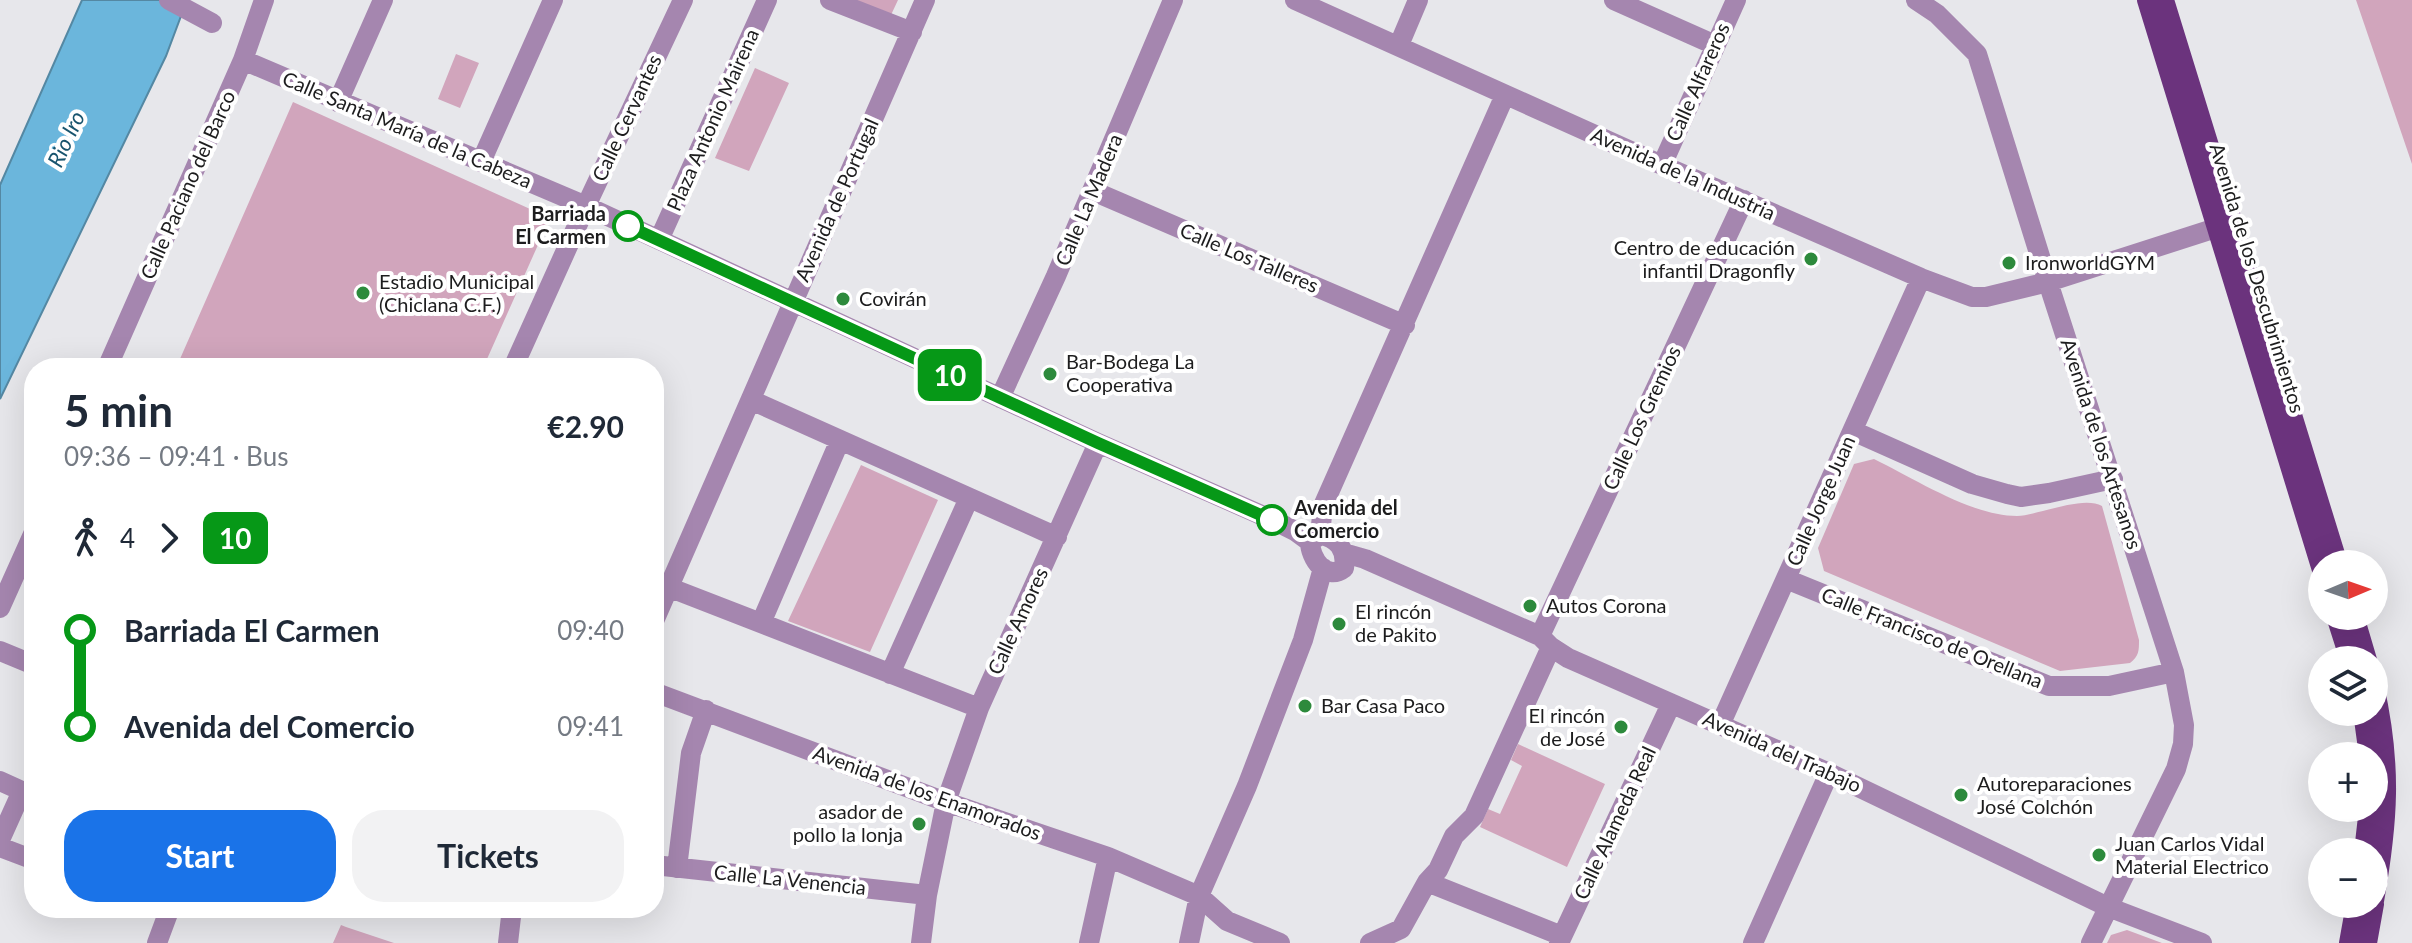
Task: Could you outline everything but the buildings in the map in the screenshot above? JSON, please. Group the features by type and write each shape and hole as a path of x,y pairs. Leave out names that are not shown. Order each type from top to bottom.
{"main road":[{"name":"Avenida de los Descubrimientos","path":"2147,0 2316,550"},
{"name":"Avenida de los Descubrimientos","path":"2164,0 2334,550"},
{"path":"2383,726 2387,806 2383,838"},
{"path":"2349,943 2353,918"},
{"path":"2367,943 2371,918"}],"street":[{"path":"169,0 212,23"},
{"name":"Calle Paciano del Barco","path":"111,358 243,60 264,0"},
{"path":"338,102 383,0"},
{"path":"481,162 553,0"},
{"name":"Calle Cervantes","path":"518,358 683,0"},
{"name":"Plaza Antonio Mairena","path":"659,240 767,0"},
{"path":"830,0 912,32"},
{"name":"Avenida de Portugal","path":"664,597 925,0"},
{"name":"Calle La Madera","path":"1000,398 1093,191 1173,0"},
{"name":"Avenida de la Industria","path":"1295,0 1662,165 1921,278 1972,297 1986,297 2048,282 2216,228"},
{"path":"1399,45 1418,0"},
{"path":"1614,0 1715,45"},
{"name":"Calle Alfareros","path":"1662,165 1736,0"},
{"name":"Avenida de los Artesanos","path":"1916,0 1937,14 1977,54 2174,672 2184,725 2183,744 2176,769 2091,943"},
{"name":"Calle Santa María de la Cabeza","path":"243,60 659,240"},
{"path":"659,240 1295,531 1315,538 1330,536 1351,558 1338,573 1323,568 1310,552 1315,538 1323,506 1505,95"},
{"name":"Calle Los Talleres","path":"1093,191 1405,325"},
{"name":"Calle Los Gremios","path":"1370,943 1401,929 1427,882 1438,870 1454,836 1474,816 1545,642 1744,200"},
{"name":"Calle Jorge Juan","path":"1721,723 1921,278"},
{"path":"751,400 1057,537"},
{"path":"1853,431 1972,484 2021,497 2113,479"},
{"path":"761,623 840,440"},
{"name":"Calle Amores","path":"921,943 927,895 946,802 979,708 1098,443"},
{"path":"890,674 969,498"},
{"path":"0,608 24,554"},
{"name":"Avenida del Trabajo","path":"1351,558 1545,642 1568,658 1671,704 1721,723 2108,907 2202,943"},
{"path":"1189,943 1199,896 1247,786 1303,640 1323,568"},
{"name":"Calle Francisco de Orellana","path":"1786,579 2049,686 2109,686 2174,672"},
{"path":"668,587 979,708"},
{"path":"0,651 24,661"},
{"name":"Avenida de los Enamorados","path":"664,695 946,802 1108,857 1199,896 1227,921 1280,943"},
{"name":"Calle Alameda Real","path":"1560,939 1671,704"},
{"path":"677,868 691,753 706,710"},
{"path":"1753,943 1829,773"},
{"path":"0,781 22,791 0,840"},
{"path":"0,847 24,856"},
{"path":"1089,943 1108,857"},
{"name":"Calle La Venencia","path":"664,866 927,895"},
{"path":"1427,882 1560,939"},
{"path":"157,943 163,918"},
{"path":"508,943 511,918"}],"shaded area":[{"path":"856,0 898,0 891,15"},
{"path":"2356,0 2412,0 2412,164"},
{"path":"456,54 479,63 460,108 438,99"},
{"path":"755,68 789,83 749,171 715,158"},
{"name":"Estadio Municipal (Chiclana C.F.)","path":"293,102 550,218 487,358 180,358"},
{"path":"1874,459 1944,495 2000,514 2026,515 2084,503 2102,506 2139,640 2135,658 2130,663 2060,671 1824,571 1818,548 1854,464"},
{"path":"861,465 938,500 870,652 788,621"},
{"path":"1518,744 1605,784 1567,867 1480,827 1488,809 1500,814 1522,766 1511,760"},
{"path":"341,925 346,927 394,943 333,943"},
{"path":"2127,930 2162,943 2107,943 2111,935"}],"water":[{"name":"Rio Iro","path":"82,0 187,0 166,56 0,399 0,185"}],"bus line":[{"name":"10","path":"628,226 1272,520"}],"place":[{"name":"Barriada El Carmen","path":"628,226"},
{"name":"Centro de educación infantil Dragonfly","path":"1811,259"},
{"name":"IronworldGYM","path":"2009,263"},
{"name":"Estadio Municipal (Chiclana C.F.)","path":"363,293"},
{"name":"Covirán","path":"843,299"},
{"name":"Bar-Bodega La Cooperativa","path":"1050,374"},
{"name":"Avenida del Comercio","path":"1272,520"},
{"name":"Autos Corona","path":"1530,606"},
{"name":"El rincón de Pakito","path":"1339,624"},
{"name":"Bar Casa Paco","path":"1305,706"},
{"name":"El rincón de José","path":"1621,727"},
{"name":"Autoreparaciones José Colchón","path":"1961,795"},
{"name":"asador de pollo la lonja","path":"919,824"},
{"name":"Juan Carlos Vidal Material Electrico","path":"2099,855"}]}
